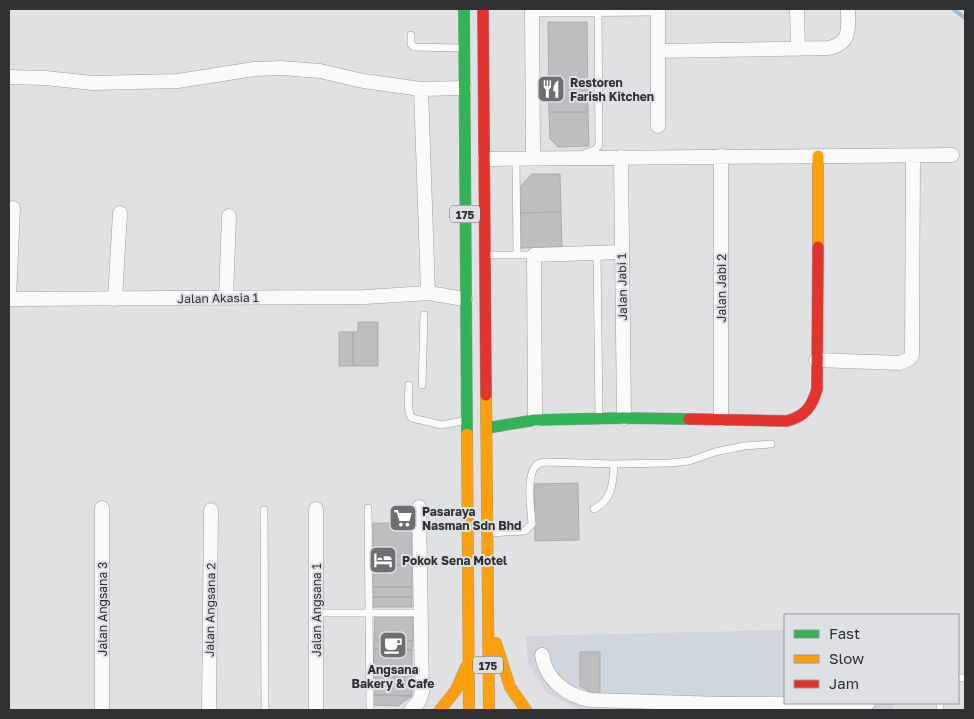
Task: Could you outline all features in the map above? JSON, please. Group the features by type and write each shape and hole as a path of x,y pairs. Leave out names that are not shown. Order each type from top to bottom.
{"main road":[{"name":"175","path":"464,9 469,710"},
{"name":"175","path":"483,9 489,710"},
{"path":"487,428 535,420 624,418 788,421 800,418 813,403 817,389 818,156"},
{"path":"488,619 507,678 516,697 526,710"},
{"path":"440,710 455,693 463,680 469,658"}],"street":[{"path":"797,9 798,48"},
{"path":"659,51 829,48 842,43 846,38 848,31 848,9"},
{"path":"532,11 533,155"},
{"path":"658,11 658,126"},
{"path":"9,77 45,78 80,82 178,81 254,69 281,68 320,70 363,81 421,88 464,88"},
{"path":"421,88 428,293"},
{"path":"484,159 516,158 533,155 621,157 952,155"},
{"name":"Jalan Jabi 2","path":"720,419 721,156"},
{"path":"816,360 900,362 910,360 912,355 913,156"},
{"name":"Jalan Jabi 1","path":"621,157 624,418"},
{"path":"9,299 13,208"},
{"path":"115,299 120,213"},
{"path":"226,298 229,216"},
{"path":"535,420 534,254 622,252"},
{"name":"Jalan Akasia 1","path":"9,299 226,298 428,293 465,299"},
{"path":"411,710 419,701 422,692 419,507"},
{"name":"Jalan Angsana 3","path":"102,508 102,710"},
{"name":"Jalan Angsana 1","path":"316,509 316,710"},
{"name":"Jalan Angsana 2","path":"209,710 211,510"},
{"path":"542,655 543,664 550,677 561,687 579,698 591,700 833,707 859,704"}],"lane":[{"path":"532,11 658,11"},
{"path":"533,155 590,153 599,146 598,11"},
{"path":"411,35 411,44 414,47 464,48"},
{"path":"516,158 518,254"},
{"path":"597,252 599,419"},
{"path":"486,255 534,254"},
{"path":"422,385 424,315"},
{"path":"409,385 409,411 412,418 442,425 467,420"},
{"path":"488,534 525,531 529,529 532,524 530,477 539,464 546,462 614,464 689,461 715,452 744,446 771,444"},
{"path":"594,509 600,506 610,492 614,464"},
{"path":"368,508 370,710"},
{"path":"264,510 265,710"},
{"path":"317,614 420,613"}],"shaded area":[{"path":"784,630 784,704 893,704 894,710 581,710 547,693 528,663 526,636"}],"building":[{"path":"548,22 587,22 588,112 549,112"},
{"path":"549,112 588,112 589,146 558,147 550,139"},
{"path":"532,174 560,174 561,212 520,213 519,188"},
{"path":"561,212 562,247 521,248 520,213"},
{"path":"358,322 378,322 378,366 353,366 353,332 358,332"},
{"path":"339,332 353,332 353,366 339,366"},
{"path":"578,483 579,540 535,541 534,484"},
{"path":"373,523 412,523 412,556 373,556"},
{"path":"373,556 412,556 412,565 373,565"},
{"path":"373,565 412,565 412,587 373,587"},
{"path":"373,587 412,587 412,597 373,597"},
{"path":"373,597 412,597 412,607 373,607"},
{"path":"375,617 413,617 413,641 374,640"},
{"name":"Angsana Bakery & Cafe","path":"374,640 413,641 412,650 374,649"},
{"path":"374,649 412,650 412,683 373,682"},
{"path":"580,652 600,652 600,693 591,693 580,686"},
{"path":"373,682 412,683 412,696 373,695"},
{"path":"373,695 412,696 398,706 372,705"}],"waterway":[{"path":"953,9 965,18"}],"traffic: fast":[{"path":"464,9 467,434"},
{"path":"487,428 535,420 689,419"}],"traffic: slow":[{"path":"818,156 818,247"},
{"path":"486,395 489,710"},
{"path":"467,434 469,710"},
{"path":"496,643 510,687 526,710"},
{"path":"440,710 456,690 466,667"}],"traffic: jam":[{"path":"483,9 486,395"},
{"path":"689,419 787,421 807,410 813,401 817,389 818,247"}],"place":[{"name":"Restoren Farish Kitchen","path":"551,89"},
{"name":"Pasaraya Nasman Sdn Bhd","path":"403,518"},
{"name":"Pokok Sena Motel","path":"383,560"},
{"name":"Angsana Bakery & Cafe","path":"393,645"}]}
